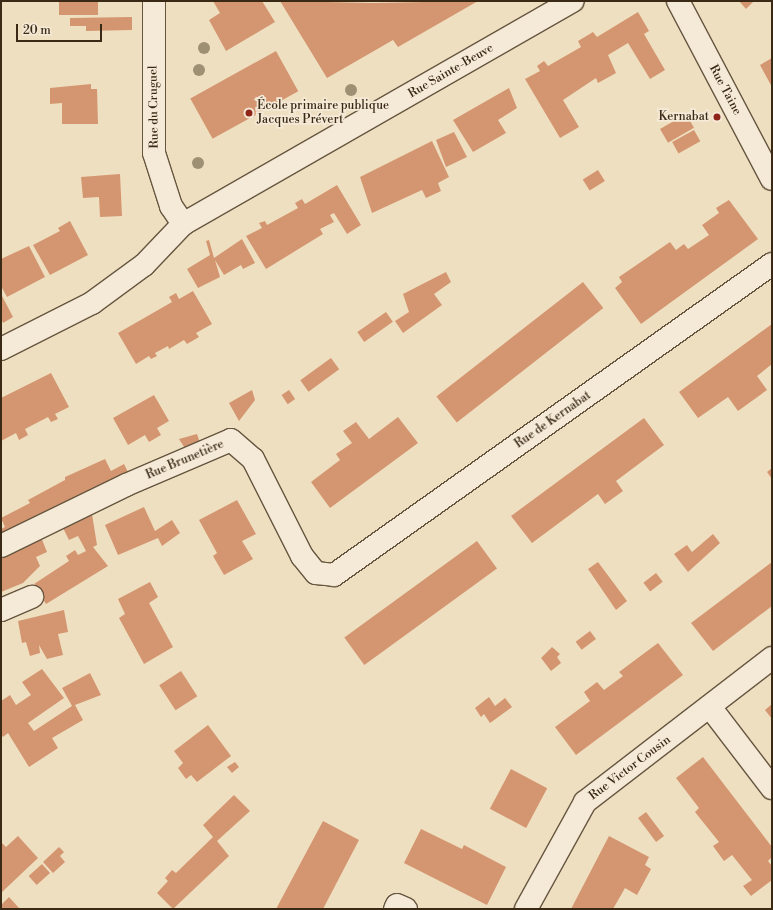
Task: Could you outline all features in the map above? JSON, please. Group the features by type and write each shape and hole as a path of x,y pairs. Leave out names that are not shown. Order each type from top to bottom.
{"street":[{"name":"Rue du Cruguel","path":"154,1 154,153 171,206 183,224"},
{"name":"Rue Sainte-Beuve","path":"183,224 573,1"},
{"name":"Rue Taine","path":"678,1 772,179"},
{"path":"1,350 92,303 144,266 183,224"},
{"name":"Rue de Kernabat","path":"334,575 772,264"},
{"name":"Rue Brunetière","path":"1,546 126,485 231,440 253,459 302,556 316,573 334,575"},
{"path":"1,610 32,597"},
{"name":"Rue Victor Cousin","path":"526,909 585,802 710,708 772,658"},
{"path":"710,708 772,788"},
{"path":"395,909 397,905 406,909"}],"building":[{"path":"59,1 98,1 98,15 59,15"},
{"path":"213,1 262,1 275,22 226,51 209,20 220,13"},
{"path":"280,1 373,3 478,1 398,47 393,40 327,78"},
{"path":"739,1 754,1 746,9"},
{"path":"638,12 649,31 644,34 665,70 650,79 628,43 608,55 616,73 598,83 596,78 563,100 579,127 560,138 525,79 540,71 537,66 544,61 548,66 581,47 578,41 593,32 597,37"},
{"path":"132,17 132,30 86,31 86,26 70,26 70,18"},
{"path":"276,51 298,91 213,139 190,99"},
{"path":"772,58 772,87 760,65"},
{"path":"91,84 91,89 97,89 98,124 62,124 62,103 50,104 50,88"},
{"path":"509,88 517,108 498,120 506,133 473,152 453,120"},
{"path":"686,114 694,128 668,143 660,129"},
{"path":"694,130 700,141 678,153 672,142"},
{"path":"454,132 467,157 446,167 436,140"},
{"path":"432,141 449,177 438,183 441,191 426,198 422,190 372,213 360,177"},
{"path":"598,170 605,181 590,191 583,180"},
{"path":"120,174 122,216 100,217 99,197 83,198 81,177"},
{"path":"337,185 361,225 347,234 334,213 330,215 334,222 320,229 323,234 266,269 246,236 262,228 259,223 265,221 267,225 298,208 295,203 302,199 305,204"},
{"path":"729,200 758,239 641,324 615,288 622,282 619,277 670,242 676,250 684,244 688,249 709,235 702,225 719,213 716,208"},
{"path":"70,221 88,255 50,275 33,245 60,231 58,228"},
{"path":"242,239 255,263 243,269 241,265 224,275 215,260 220,277 198,288 187,269 210,255 206,241 209,240 214,258"},
{"path":"29,246 45,277 7,297 1,286 1,259"},
{"path":"446,272 451,282 434,294 442,305 403,333 395,321 409,312 403,294"},
{"path":"583,282 603,308 457,423 436,397"},
{"path":"193,291 212,324 196,333 199,337 187,344 184,340 169,349 168,346 155,353 157,356 151,359 149,356 136,364 118,333 172,302 169,297 176,293 179,299"},
{"path":"1,294 13,317 3,323 1,318"},
{"path":"386,312 393,322 364,342 357,332"},
{"path":"772,324 772,364 757,376 767,390 738,411 728,397 698,418 679,392"},
{"path":"331,358 339,369 308,392 300,380"},
{"path":"51,373 69,407 55,414 58,419 51,422 48,417 25,429 28,435 19,440 16,433 1,441 1,398"},
{"path":"252,390 255,400 239,421 229,403"},
{"path":"289,390 295,399 288,404 282,395"},
{"path":"154,395 169,421 157,428 161,435 149,442 145,435 128,445 113,418"},
{"path":"398,417 418,443 330,508 311,482 340,460 336,454 352,443 343,431 356,422 369,439"},
{"path":"644,418 664,445 616,481 623,491 605,504 598,494 532,543 511,516"},
{"path":"197,434 201,446 186,450 179,439"},
{"path":"105,459 111,471 124,464 130,476 1,541 1,529 5,527 1,518 30,503 28,500 65,480 65,477"},
{"path":"772,468 772,479 767,472"},
{"path":"237,500 256,534 242,541 253,559 224,575 213,556 217,553 199,520"},
{"path":"144,507 155,531 172,520 180,533 162,546 158,538 118,555 105,525"},
{"path":"91,508 97,545 93,547 108,566 46,604 34,584 69,561 66,556 75,550 78,555 86,551 78,536 69,540 61,524"},
{"path":"713,534 720,543 688,572 674,554 687,545 692,552"},
{"path":"41,537 47,552 36,557 40,566 23,583 1,592 1,553"},
{"path":"477,541 497,569 364,665 344,637"},
{"path":"598,562 627,601 616,610 588,569"},
{"path":"772,562 772,606 713,651 691,623"},
{"path":"656,573 663,582 650,592 643,583"},
{"path":"150,582 158,597 149,603 173,647 144,664 119,618 125,614 118,599"},
{"path":"64,610 68,632 58,634 63,655 47,659 39,645 40,653 30,656 26,642 22,643 18,621"},
{"path":"590,631 596,639 582,650 576,642"},
{"path":"658,643 683,675 576,755 555,727 590,701 584,692 597,682 604,690 623,676 619,672"},
{"path":"552,647 560,654 557,657 561,663 551,671 541,658"},
{"path":"42,669 64,698 28,723 34,731 72,706 62,688 90,673 101,695 75,705 83,720 52,738 58,748 29,767 8,733 3,737 1,734 1,701 10,695 16,705 31,695 22,682"},
{"path":"181,671 197,696 176,710 159,685"},
{"path":"489,697 495,706 505,698 512,707 490,723 484,714 481,717 475,708"},
{"path":"772,704 772,719 765,710"},
{"path":"208,725 231,756 197,782 191,775 186,779 178,768 183,763 174,751"},
{"path":"703,757 772,847 772,857 768,861 772,866 772,880 751,896 743,886 752,880 732,855 724,861 713,846 719,842 695,812 699,808 676,778"},
{"path":"235,762 239,767 232,773 227,767"},
{"path":"511,769 547,788 526,828 490,809"},
{"path":"234,795 250,811 217,841 229,856 173,909 157,893 168,881 165,878 172,870 176,873 213,837 203,825"},
{"path":"646,812 664,836 656,842 638,818"},
{"path":"323,821 359,840 323,909 276,909"},
{"path":"421,829 462,849 464,845 506,867 487,905 404,863"},
{"path":"18,836 38,858 1,893 1,842 6,847"},
{"path":"609,836 649,857 645,865 651,869 637,895 625,888 613,909 571,909"},
{"path":"59,847 64,852 60,856 65,862 53,873 43,862"},
{"path":"42,864 50,873 37,885 29,876"},
{"path":"9,897 19,909 1,909 1,905"}],"place":[{"name":"École primaire publique Jacques Prévert","path":"249,113"},
{"name":"Kernabat","path":"717,117"}]}
